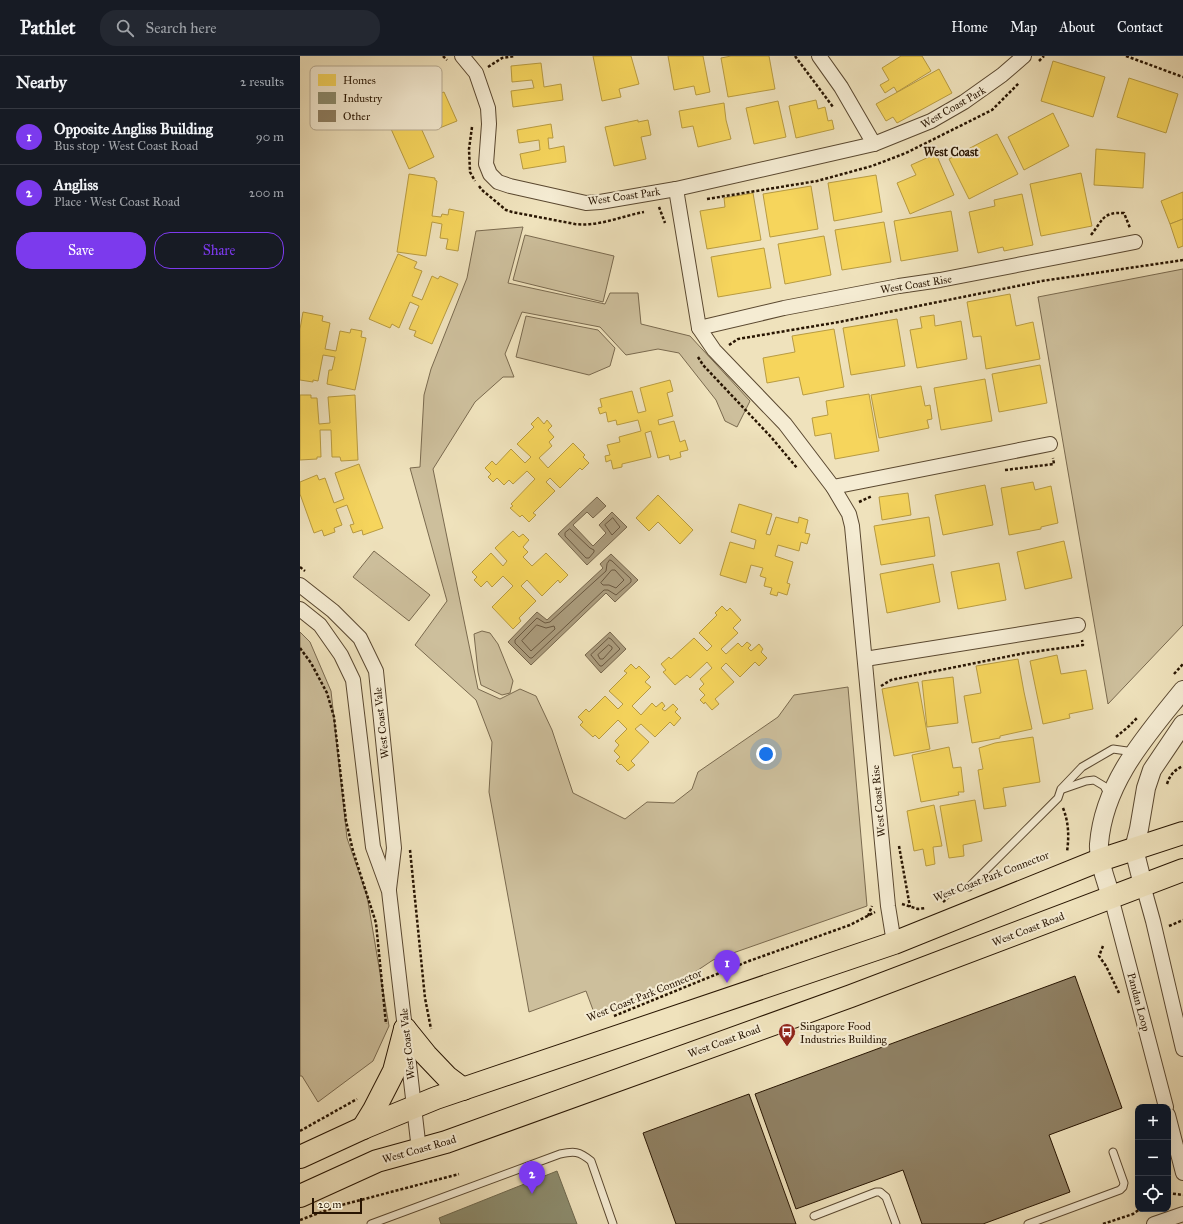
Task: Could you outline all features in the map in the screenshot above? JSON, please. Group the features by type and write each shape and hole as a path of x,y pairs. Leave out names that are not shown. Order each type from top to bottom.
{"main road":[{"path":"300,1157 363,1128 463,1089 894,943 1100,860 1183,833"},
{"name":"West Coast Road","path":"300,1196 377,1161 446,1142 851,996 1183,870"},
{"path":"396,1028 447,1078 463,1089"},
{"path":"363,1128 394,1071 396,1028"}],"street":[{"path":"819,56 841,87 874,144"},
{"name":"West Coast Park","path":"469,59 476,73 488,108 489,124 486,164 490,174 498,182 510,186 586,203 676,189 874,144 931,121 964,102 992,83 1019,62 1024,56"},
{"name":"West Coast Rise","path":"676,189 705,327 714,350 785,424 833,487 849,514 852,526 870,658 888,906 894,943"},
{"name":"West Coast Rise","path":"705,327 784,308 900,286 969,275 1135,242"},
{"path":"833,487 1050,444"},
{"name":"West Coast Vale","path":"300,585 333,610 360,638 376,672 394,848 388,891 396,1028 414,1107 419,1150"},
{"name":"West Coast Vale","path":"300,609 320,624 341,655 353,680 373,847 388,891"},
{"path":"870,658 1078,625"},
{"path":"1111,897 1100,860 1099,844 1106,805 1118,778 1134,752 1183,690"},
{"path":"1183,724 1152,770 1146,788 1134,849 1153,921 1183,1049"},
{"name":"Pandan Loop","path":"1111,897 1165,1104"},
{"path":"1171,1127 1183,1173"},
{"path":"1154,1224 1183,1214"}],"lane":[{"path":"969,887 1058,798 1061,789 1082,767 1113,749 1134,752"},
{"path":"1061,789 1094,780 1104,786 1110,797"},
{"path":"371,1224 560,1154 575,1152 583,1154 591,1161 613,1224"},
{"path":"1028,1224 1120,1190 1124,1183 1113,1152"},
{"path":"814,1216 876,1192 880,1192 886,1197 896,1224"}],"path":[{"path":"489,74 488,67 502,58 515,56"},
{"path":"795,56 835,109"},
{"path":"1126,56 1183,77"},
{"path":"660,208 668,229"},
{"path":"705,327 725,348 738,338 839,322 1042,281 1183,260"},
{"path":"695,352 703,364 771,437 798,469"},
{"path":"848,484 861,507"},
{"path":"870,658 880,687 891,680 1024,653 1083,645 1078,625"},
{"path":"300,648 311,663 327,693 334,716 346,821 353,851 376,923 396,1028"},
{"path":"1166,789 1171,774 1183,766"},
{"path":"898,842 910,906"},
{"path":"410,844 425,998 430,1027 433,1033"},
{"name":"West Coast Park Connector","path":"943,905 950,902"},
{"name":"West Coast Park Connector","path":"609,1018 742,964 850,925 888,906 899,903 918,909 930,908"},
{"path":"867,917 872,905"},
{"path":"1165,927 1183,920"},
{"path":"1103,946 1099,956 1106,966 1120,996"},
{"path":"300,1131 357,1099"},
{"path":"300,1220 338,1206 459,1174"},
{"path":"1171,1193 1183,1195"},
{"path":"1103,1224 1136,1212"}],"shaded area":[{"path":"523,227 508,283 605,304 610,293 638,293 641,324 690,336 750,401 737,427 725,421 716,400 679,353 658,349 626,355 600,327 522,312 505,354 514,377 503,377 475,402 433,469 478,689 500,699 520,689 536,696 552,730 573,793 625,819 647,802 674,803 692,789 698,772 778,717 794,695 848,687 867,906 713,960 689,976 596,1018 586,991 529,1012 489,792 492,742 476,700 415,645 447,601 410,468 420,467 424,395 431,369 467,278 476,231"},
{"path":"525,235 614,256 603,302 513,280"},
{"path":"1183,269 1183,625 1108,704 1038,297"},
{"path":"526,316 598,330 615,348 610,366 589,375 516,357"},
{"path":"374,551 430,595 409,621 353,577"},
{"path":"482,631 490,633 498,644 513,681 510,693 502,695 481,685 478,672 474,634"},
{"path":"300,632 310,642 331,691 347,838 367,896 389,1026 373,1061 318,1102 302,1076 300,1076"}],"water":[{"path":"597,497 606,506 593,518 587,512 573,525 593,546 606,533 599,525 612,512 627,527 587,565 558,534"},
{"path":"611,554 638,580 615,602 606,593 531,665 508,642 537,612 547,620 603,568 600,564"},
{"path":"610,632 626,649 601,673 585,655"}],"building: Homes":[{"path":"593,56 631,56 639,84 619,89 621,97 602,101"},
{"path":"668,56 703,56 710,92 696,95 694,86 674,90"},
{"path":"731,56 769,56 775,89 728,97 721,58"},
{"path":"901,56 922,56 931,71 897,92 894,87 885,93 880,85 889,80 882,68"},
{"path":"1053,61 1105,77 1093,117 1041,101"},
{"path":"541,63 544,87 561,84 563,100 513,107 511,91 534,88 532,80 512,82 511,66"},
{"path":"939,69 952,93 897,123 893,117 886,121 876,104"},
{"path":"1129,78 1178,94 1166,133 1117,117"},
{"path":"444,92 457,121 442,127 442,93"},
{"path":"816,100 818,109 825,107 828,121 832,120 834,129 796,138 789,106"},
{"path":"778,101 786,137 754,144 746,108"},
{"path":"724,103 726,120 731,139 698,147 693,126 682,128 679,111"},
{"path":"1053,113 1069,146 1024,170 1008,137"},
{"path":"638,120 638,122 648,120 651,135 641,137 646,159 614,166 605,127"},
{"path":"551,124 553,138 548,138 549,149 564,146 566,162 523,169 520,154 540,150 539,140 519,143 517,130"},
{"path":"391,130 422,130 434,157 409,169"},
{"path":"997,134 1018,174 969,199 949,159"},
{"path":"1096,149 1145,153 1143,188 1094,185"},
{"path":"936,154 954,195 910,214 897,183 916,175 911,165"},
{"path":"1081,173 1092,226 1041,236 1030,184"},
{"path":"409,174 435,178 437,181 432,216 441,217 442,214 448,215 449,209 464,212 458,251 446,249 448,239 440,238 442,224 432,222 426,256 397,252"},
{"path":"876,175 882,212 834,221 828,183"},
{"path":"811,186 818,229 770,237 763,194"},
{"path":"1183,192 1183,219 1170,224 1161,201"},
{"path":"753,193 761,240 707,249 700,211 725,207 724,198"},
{"path":"1022,194 1033,245 1004,251 1003,247 978,253 969,212 995,206 994,200"},
{"path":"951,211 958,251 901,261 894,221"},
{"path":"1183,219 1183,246 1178,248 1170,224"},
{"path":"884,222 891,262 842,270 835,230"},
{"path":"824,236 831,275 785,284 778,244"},
{"path":"764,248 771,288 718,297 711,257"},
{"path":"398,254 417,262 414,268 422,271 412,296 422,300 432,276 438,279 440,276 458,284 432,344 414,336 416,331 409,329 419,306 410,302 399,328 392,324 390,328 369,319"},
{"path":"1010,294 1016,326 1033,322 1040,359 986,369 981,336 973,337 967,302"},
{"path":"303,312 323,316 322,321 330,323 325,349 336,351 340,331 350,333 351,329 362,331 361,337 366,338 355,390 327,384 329,370 332,370 335,357 323,355 318,381 313,380 313,382 300,380 300,329"},
{"path":"934,315 935,326 961,321 967,359 917,368 910,330 922,328 920,317"},
{"path":"897,319 905,366 851,375 843,328"},
{"path":"834,329 844,387 803,395 799,377 767,383 763,358 795,352 792,336"},
{"path":"1040,365 1047,403 999,412 992,374"},
{"path":"985,379 992,421 941,430 934,388"},
{"path":"670,380 673,391 667,393 673,416 658,420 659,425 674,421 680,442 685,440 688,450 680,452 681,457 670,460 669,455 658,458 651,431 645,433 651,457 622,464 622,467 613,469 611,460 606,462 605,456 610,455 607,445 620,442 619,437 641,431 638,420 617,425 616,420 608,422 606,412 600,414 598,408 602,407 600,399 632,391 638,413 646,411 640,388"},
{"path":"921,386 925,406 930,405 932,419 927,420 929,428 879,438 871,395"},
{"path":"869,394 879,451 835,459 831,433 815,436 812,418 828,415 826,401"},
{"path":"300,395 311,395 311,398 317,398 319,424 330,423 328,397 355,395 358,460 341,461 340,457 332,457 331,430 320,430 321,457 317,457 317,459 300,460"},
{"path":"538,417 544,424 547,420 552,426 548,430 554,437 549,442 552,446 539,458 548,468 573,443 585,455 583,457 589,463 582,470 580,468 560,488 550,478 546,482 555,491 533,513 536,515 529,522 522,515 520,517 510,508 513,506 511,504 535,479 527,471 513,484 509,480 504,485 497,478 493,482 488,477 491,474 485,468 492,461 496,465 511,449 525,463 531,457 517,444 534,427 531,424"},
{"path":"359,464 383,528 363,535 362,530 353,533 350,525 354,524 347,505 336,509 342,525 334,528 335,532 324,536 322,530 314,533 300,494 300,482 317,475 319,480 325,478 334,503 344,499 335,473"},
{"path":"1033,482 1035,490 1051,486 1058,523 1041,527 1041,529 1009,535 1001,488"},
{"path":"985,485 993,525 943,535 935,495"},
{"path":"908,493 911,515 882,520 879,497"},
{"path":"658,495 693,530 680,544 658,522 649,531 636,518"},
{"path":"739,504 772,514 766,534 770,535 776,517 798,523 799,517 808,520 805,533 810,534 807,544 801,542 799,551 778,545 775,556 793,562 787,583 790,584 787,595 778,592 777,596 770,594 772,588 764,586 766,578 760,576 763,568 751,565 746,583 720,575 730,542 754,549 756,540 731,532"},
{"path":"929,517 935,556 881,565 874,526"},
{"path":"513,531 519,537 523,534 529,540 523,547 528,552 523,557 532,566 546,553 568,575 560,583 558,580 542,596 527,580 521,586 536,601 519,618 521,621 513,629 492,607 513,586 503,576 492,587 487,581 481,587 474,580 477,577 472,572 491,553 503,566 507,561 495,548"},
{"path":"1064,541 1072,578 1025,589 1017,552"},
{"path":"999,563 1006,600 958,609 951,572"},
{"path":"933,564 940,602 887,613 880,574"},
{"path":"722,606 727,611 730,608 741,620 733,628 738,633 721,649 726,654 738,643 742,647 747,642 751,645 748,648 751,651 759,644 763,649 761,652 767,658 759,666 755,662 740,677 726,663 721,668 734,682 715,699 719,704 712,710 705,702 704,704 700,700 705,695 699,689 704,684 700,679 712,668 707,662 690,678 687,675 675,685 663,672 666,670 661,664 669,657 671,659 694,638 707,651 712,646 699,633 717,615 715,613"},
{"path":"1057,655 1061,674 1086,670 1093,709 1069,714 1070,718 1043,724 1030,661"},
{"path":"1018,659 1032,729 1000,736 1000,738 972,743 964,696 981,693 976,666"},
{"path":"631,664 636,669 639,666 650,677 645,682 651,687 632,706 641,715 652,703 656,707 662,702 665,706 662,709 665,711 673,704 678,709 675,712 681,718 674,726 670,722 655,737 641,724 635,729 649,742 631,761 635,765 628,771 616,761 620,757 614,751 619,745 615,741 627,729 618,720 599,739 595,735 593,737 580,725 583,722 578,717 586,709 589,712 605,696 618,709 623,704 609,691 627,673 624,671"},
{"path":"953,677 958,723 927,727 922,681"},
{"path":"918,682 930,749 894,756 882,689"},
{"path":"1033,737 1040,782 1003,788 1006,806 984,809 978,770 983,769 979,748 995,743"},
{"path":"949,747 953,768 961,767 964,792 958,792 959,795 921,802 912,755"},
{"path":"975,800 982,841 963,845 964,856 949,858 940,806"},
{"path":"934,805 942,846 933,847 935,864 926,866 923,849 914,851 907,811"}],"building: Industry":[{"path":"557,1171 577,1224 441,1224 439,1218"}],"building: Other":[{"path":"1075,976 1122,1108 1049,1135 1070,1192 983,1224 922,1224 903,1170 796,1209 755,1094"},
{"path":"749,1094 796,1224 676,1224 643,1133"}],"place":[{"name":"Opposite Angliss Building","path":"727,983"},
{"name":"Singapore Food Industries Building","path":"787,1047"},
{"name":"Angliss","path":"532,1194"}],"district":[{"name":"West Coast","path":"951,152"}]}
